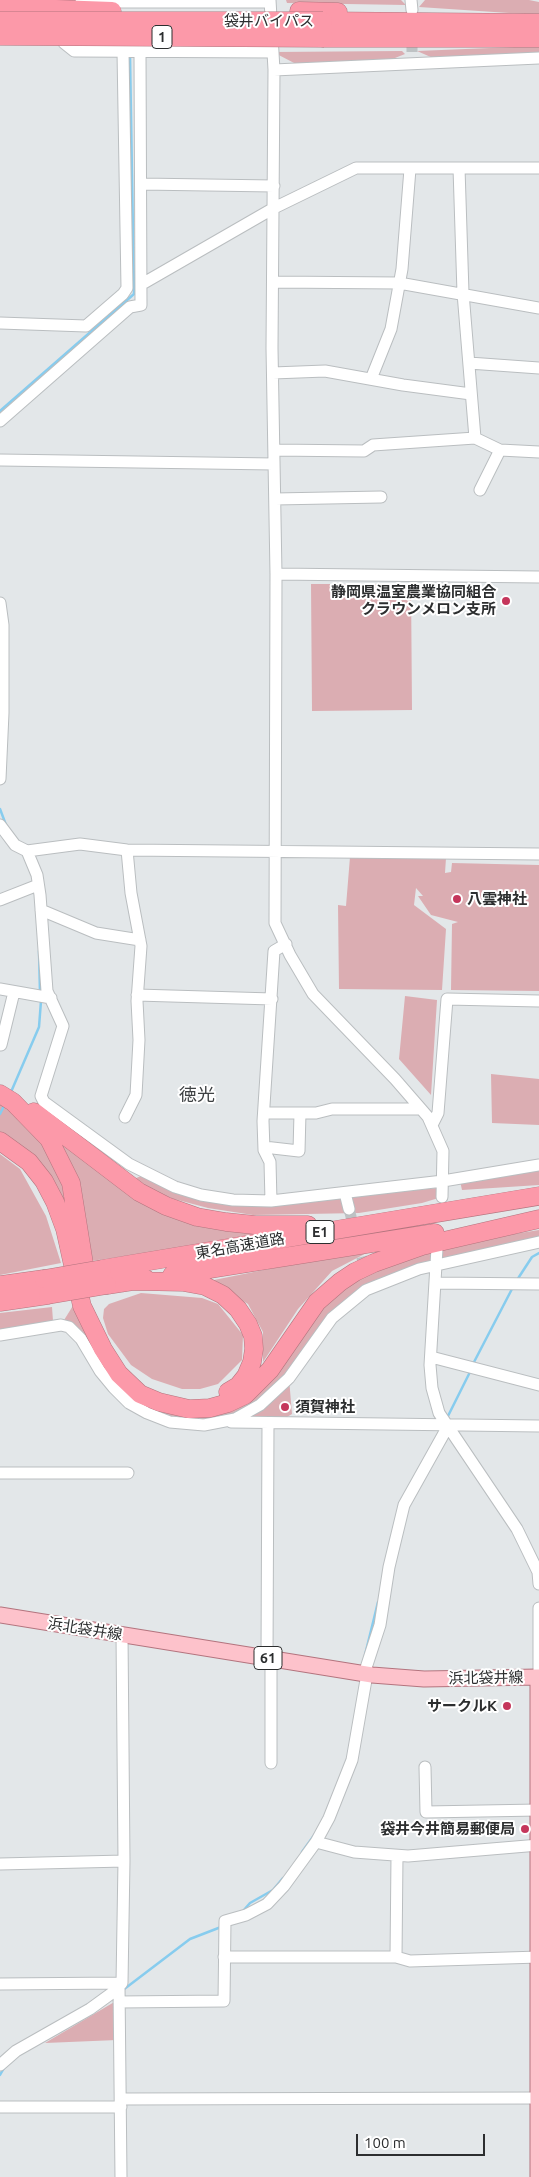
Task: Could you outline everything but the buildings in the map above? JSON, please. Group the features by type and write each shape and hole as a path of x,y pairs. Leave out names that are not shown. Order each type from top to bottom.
{"highway":[{"path":"0,7 112,11 299,11 430,14 467,31"},
{"name":"袋井バイパス","path":"0,21 323,35"},
{"name":"袋井バイパス","path":"0,36 323,35 467,31 539,23"},
{"path":"0,43 64,43 118,47 323,35 427,47 467,31"},
{"name":"袋井バイパス","path":"467,31 539,38"},
{"path":"0,1093 15,1098 62,1131 139,1192 166,1206 197,1217 255,1225 376,1223"},
{"path":"0,1093 13,1102 50,1139 71,1183 91,1306 110,1347 125,1368 146,1386 173,1398 209,1398 225,1394 238,1386 246,1376 252,1362 254,1349 253,1336 238,1309 223,1295 205,1286 183,1282 134,1281"},
{"path":"0,1141 30,1162 44,1181 55,1202 65,1229 82,1306 102,1349 119,1374 140,1394 159,1402 189,1409 210,1408 228,1403 245,1395 270,1370 317,1302 355,1272 374,1263 422,1246 539,1217"},
{"name":"東名高速道路","path":"0,1302 46,1287 376,1223 539,1196"},
{"name":"東名高速道路","path":"104,1277 134,1281 539,1217"},
{"name":"東名高速道路","path":"0,1285 46,1287"}],"main road":[{"name":"浜北袋井線","path":"0,1615 365,1674 424,1679 538,1677 538,2177"}],"street":[{"path":"0,7 23,1 270,1 274,70 272,373 276,574 275,923 290,955 316,997 421,1109 432,1125 443,1151 442,1197"},
{"path":"0,323 86,326 123,294 127,288 118,47 140,52 273,52"},
{"path":"0,421 130,307 141,304 140,52"},
{"path":"274,70 412,58 539,58"},
{"path":"142,284 274,208 356,168 539,168"},
{"path":"459,168 462,293 475,438"},
{"path":"371,379 391,329 402,269 410,169"},
{"path":"141,184 274,186"},
{"path":"274,282 399,283 539,308"},
{"path":"469,363 539,368"},
{"path":"272,373 325,371 472,394"},
{"path":"274,450 364,451 373,445 475,438 500,450 539,452"},
{"path":"480,490 500,450"},
{"path":"0,460 274,464"},
{"path":"275,499 381,497"},
{"path":"276,574 539,577"},
{"path":"0,603 3,624 3,713 0,779"},
{"path":"0,825 15,845 27,851 80,844 127,850 539,854"},
{"path":"125,1117 136,1095 139,1040 137,995 140,940 130,892 127,850"},
{"path":"27,851 38,885 45,980 63,1026 41,1096 44,1102 129,1164 174,1187 233,1200 271,1201 443,1181 539,1165"},
{"path":"0,900 38,885"},
{"path":"41,910 96,933 140,940"},
{"path":"271,1201 270,1162 264,1147 264,1113 274,951 286,944"},
{"path":"0,989 51,998"},
{"path":"1,1044 14,992"},
{"path":"137,995 272,999"},
{"path":"432,1125 438,1113 447,998 539,1001"},
{"path":"264,1113 316,1113 332,1109 421,1109"},
{"path":"264,1147 298,1151 300,1113"},
{"path":"345,1193 349,1209"},
{"path":"0,1335 61,1325 69,1327 81,1339 100,1371 114,1388 130,1403 147,1414 170,1422 204,1425 222,1422 247,1414 277,1391 289,1378 332,1318 370,1288 419,1269 539,1242"},
{"path":"437,1248 431,1357 432,1388 439,1413 446,1427 516,1529 535,1566 539,1584"},
{"path":"366,1275 370,1288"},
{"path":"436,1283 539,1284"},
{"path":"431,1357 539,1385"},
{"path":"222,1422 446,1427 539,1426"},
{"path":"268,1423 271,1764"},
{"path":"119,2002 224,2001 225,1921 246,1915 267,1904 284,1886 316,1842 334,1807 352,1760 365,1674 380,1625 389,1567 404,1505 446,1427"},
{"path":"0,1474 128,1473"},
{"path":"538,1677 539,1608"},
{"path":"121,2177 119,2002 124,1862 122,1634"},
{"path":"424,1767 426,1812 538,1810"},
{"path":"316,1842 354,1852 397,1856 538,1846"},
{"path":"396,1957 397,1856"},
{"path":"0,1864 124,1862"},
{"path":"224,1957 396,1957 410,1961 538,1957"},
{"path":"0,1984 120,1984"},
{"path":"0,2065 16,2051 90,2009 120,1984"},
{"path":"0,2107 121,2103 538,2098"}],"shaded area":[{"path":"286,0 401,0 406,5 287,3"},
{"path":"425,0 529,0 539,2 539,15 419,7"},
{"path":"539,46 539,54 433,58 417,51"},
{"path":"402,51 405,54 390,60 296,64 273,52"},
{"path":"311,584 411,584 412,710 312,711"},
{"path":"350,857 446,858 445,873 451,872 452,863 539,865 539,991 451,990 452,924 458,922 431,915 418,896 423,896 416,888 414,905 446,929 442,990 339,989 338,905 346,906"},
{"path":"405,996 437,1000 431,1095 399,1059"},
{"path":"491,1074 539,1079 539,1125 492,1123"},
{"path":"0,1102 16,1111 53,1157 67,1191 77,1265 57,1189 0,1136"},
{"path":"54,1134 113,1180 273,1234 91,1261"},
{"path":"0,1154 20,1169 46,1216 61,1263 0,1275"},
{"path":"539,1169 539,1185 462,1190 460,1181"},
{"path":"141,1176 257,1205 437,1188 442,1197 422,1203 359,1213 253,1215 208,1208 174,1199 150,1190 134,1179"},
{"path":"539,1230 539,1238 440,1262 439,1246"},
{"path":"435,1243 437,1266 364,1285 289,1378 292,1414 277,1423 204,1425 154,1416 93,1359 61,1325 74,1304 151,1404 240,1400 322,1297"},
{"path":"378,1247 332,1271 298,1309 263,1362 263,1332 248,1304 229,1292 204,1282"},
{"path":"141,1293 202,1298 218,1304 243,1335 242,1360 218,1384 200,1389 182,1389 152,1379 131,1365 108,1334 103,1318 104,1309 109,1304"},
{"path":"52,1307 53,1321 0,1330 0,1313"},
{"path":"116,2001 117,2040 45,2043"}],"waterway":[{"path":"0,411 134,294 130,56"},
{"path":"0,809 6,825"},
{"path":"39,951 40,993"},
{"path":"11,1092 39,1027 41,1001"},
{"path":"0,1114 5,1104"},
{"path":"517,1280 532,1257 539,1253"},
{"path":"473,1364 513,1287"},
{"path":"447,1418 470,1372"},
{"path":"365,1655 378,1602"},
{"path":"302,1852 315,1834"},
{"path":"243,1911 250,1903 273,1890 283,1878"},
{"path":"123,1990 190,1939 221,1927"},
{"path":"0,2075 4,2068"}],"tunnel":[{"path":"412,32 412,52"},
{"path":"349,1209 366,1273"}],"place":[{"name":"静岡県温室農業協同組合 クラウンメロン支所","path":"506,601"},
{"name":"八雲神社","path":"457,899"},
{"name":"須賀神社","path":"285,1407"},
{"name":"サークルK","path":"507,1706"},
{"name":"袋井今井簡易郵便局","path":"525,1829"}],"district":[{"name":"徳光","path":"197,1095"}]}
